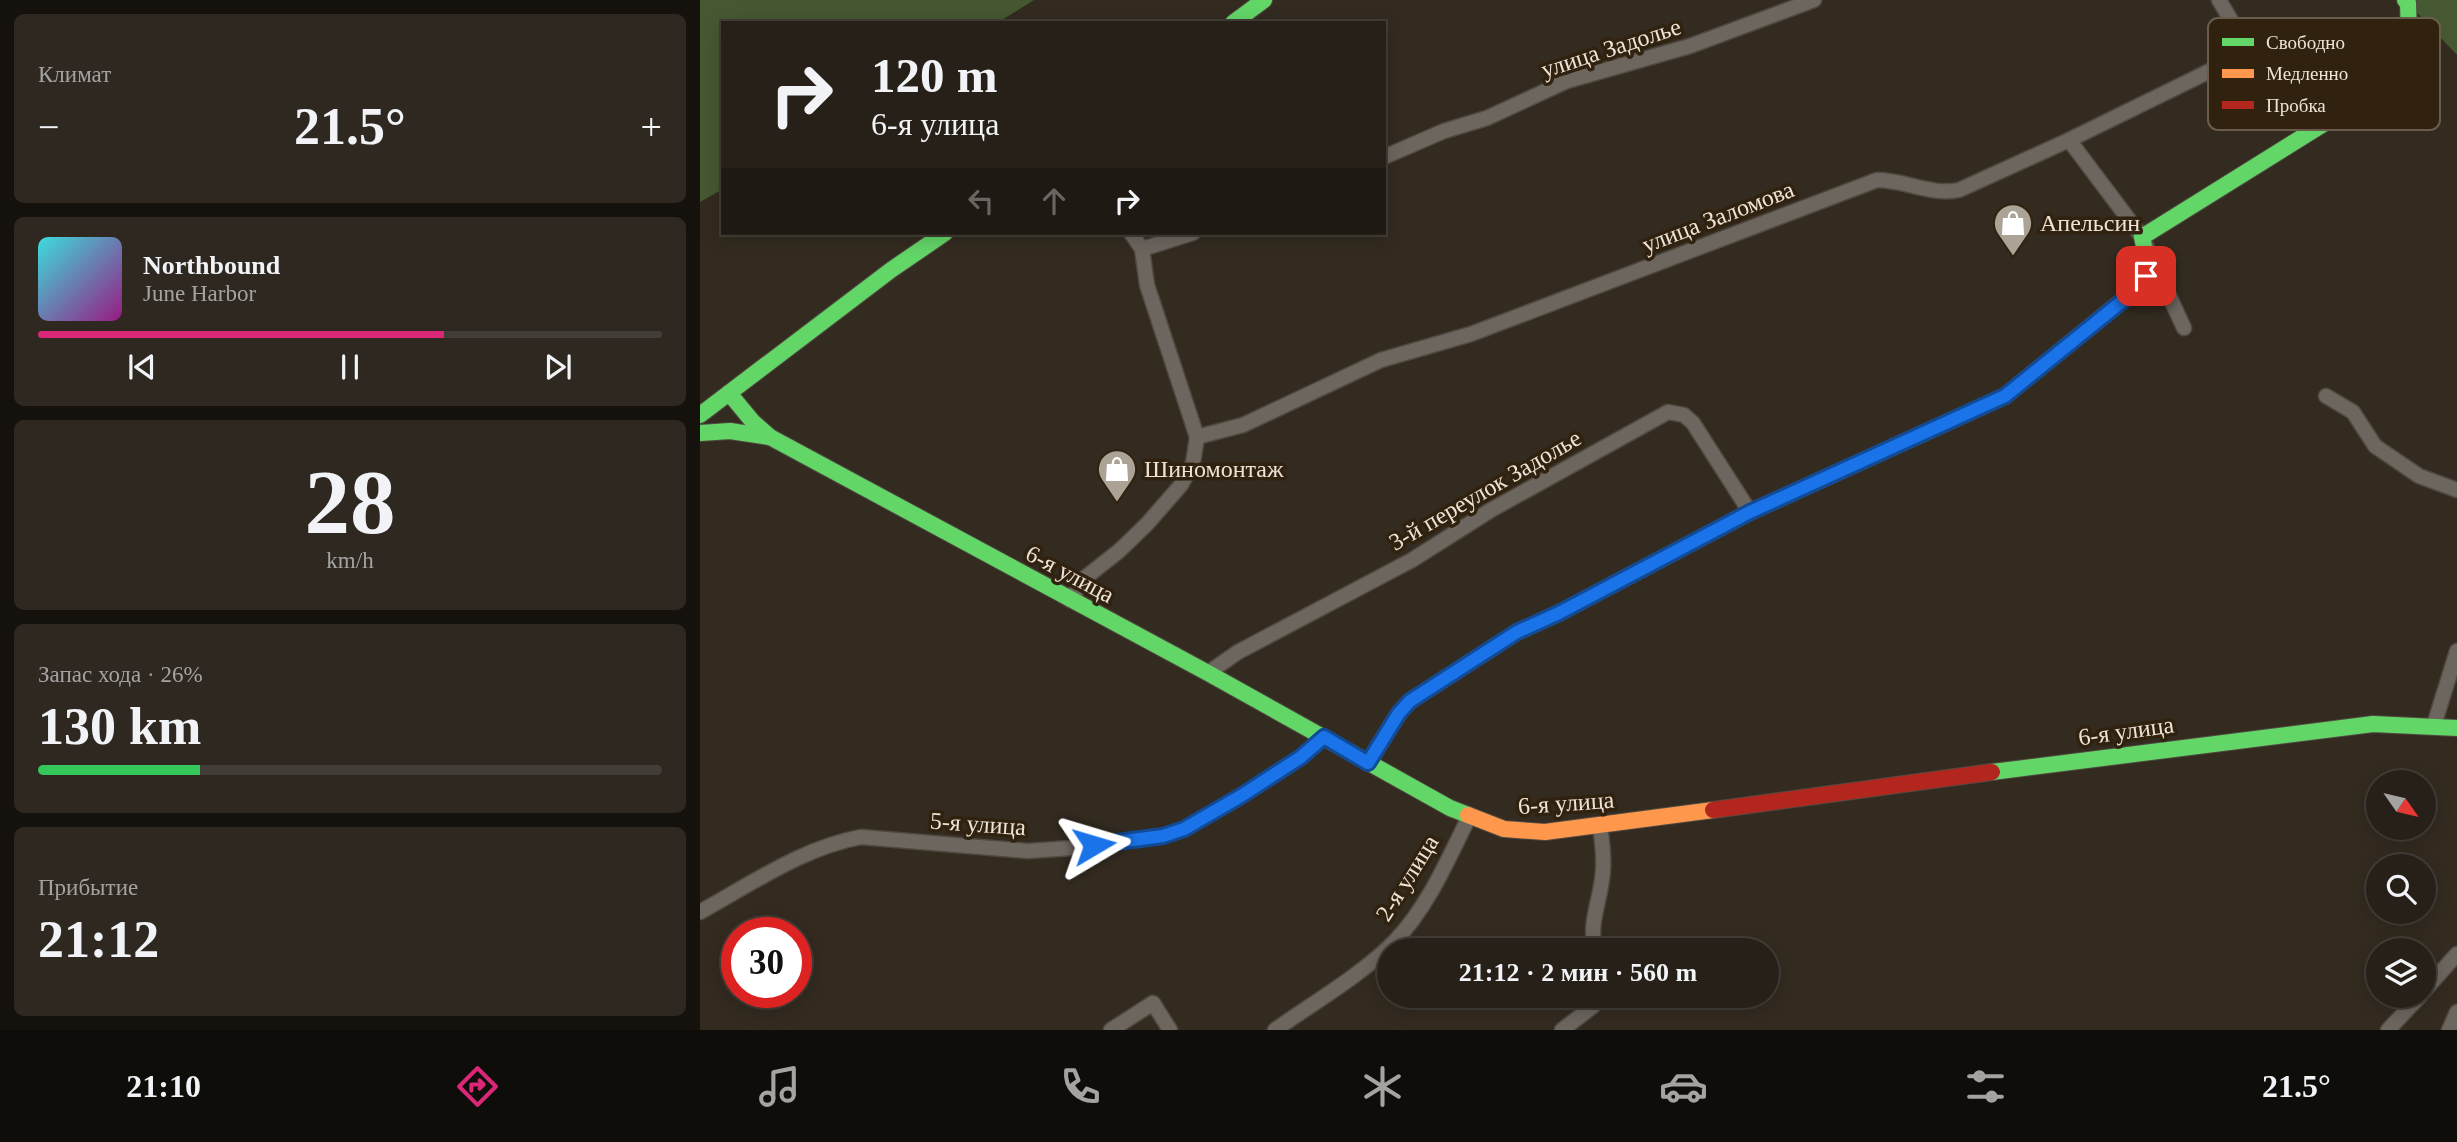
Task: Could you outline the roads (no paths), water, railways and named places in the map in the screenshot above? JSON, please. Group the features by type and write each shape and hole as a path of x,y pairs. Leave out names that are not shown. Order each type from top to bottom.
{"street":[{"path":"1236,21 1264,0"},
{"name":"улица Задолье","path":"1386,156 1444,131 1488,118 1567,81 1690,46 1814,0"},
{"path":"2219,0 2229,18"},
{"name":"улица Заломова","path":"1197,437 1243,425 1381,360 1483,330 1877,180 1895,180 1948,192 1959,190 2208,72"},
{"path":"2142,237 2314,130"},
{"path":"2069,140 2142,237 2184,328"},
{"path":"700,415 891,270 942,235"},
{"path":"1070,600 1086,577 1128,542 1181,485 1193,463 1197,437 1147,285 1142,249 1132,235"},
{"path":"1142,249 1187,235"},
{"path":"1368,763 1399,713 1410,701 1517,632 1559,613 1750,512 2005,396 2136,290 2146,276 2147,256 2142,237"},
{"path":"729,393 753,422 770,437"},
{"path":"2326,396 2353,412 2375,446 2419,476 2457,490"},
{"name":"3-й переулок Задолье","path":"1208,673 1238,652 1412,559 1491,510 1668,412 1684,415 1693,423 1750,512"},
{"path":"700,433 730,431 770,437"},
{"name":"6-я улица","path":"770,437 1469,817 1504,829 1524,832 1600,826 2360,725 2434,725 2457,728"},
{"path":"2434,725 2457,651"},
{"name":"5-я улица","path":"700,912 836,841 861,837 1028,851 1072,848 1173,834 1301,757 1324,737"},
{"name":"2-я улица","path":"1275,1030 1379,956 1396,940 1420,907 1469,817"},
{"path":"1592,938 1593,915 1604,871 1600,826"},
{"path":"2436,978 2457,954"},
{"path":"1111,1030 1153,1003 1170,1030"},
{"path":"1562,1030 1591,1008"},
{"path":"2388,1030 2409,1008"},
{"path":"2449,1030 2457,1012"}],"place":[{"name":"Апельсин","path":"2013,257"},
{"name":"Шиномонтаж","path":"1117,503"}]}
